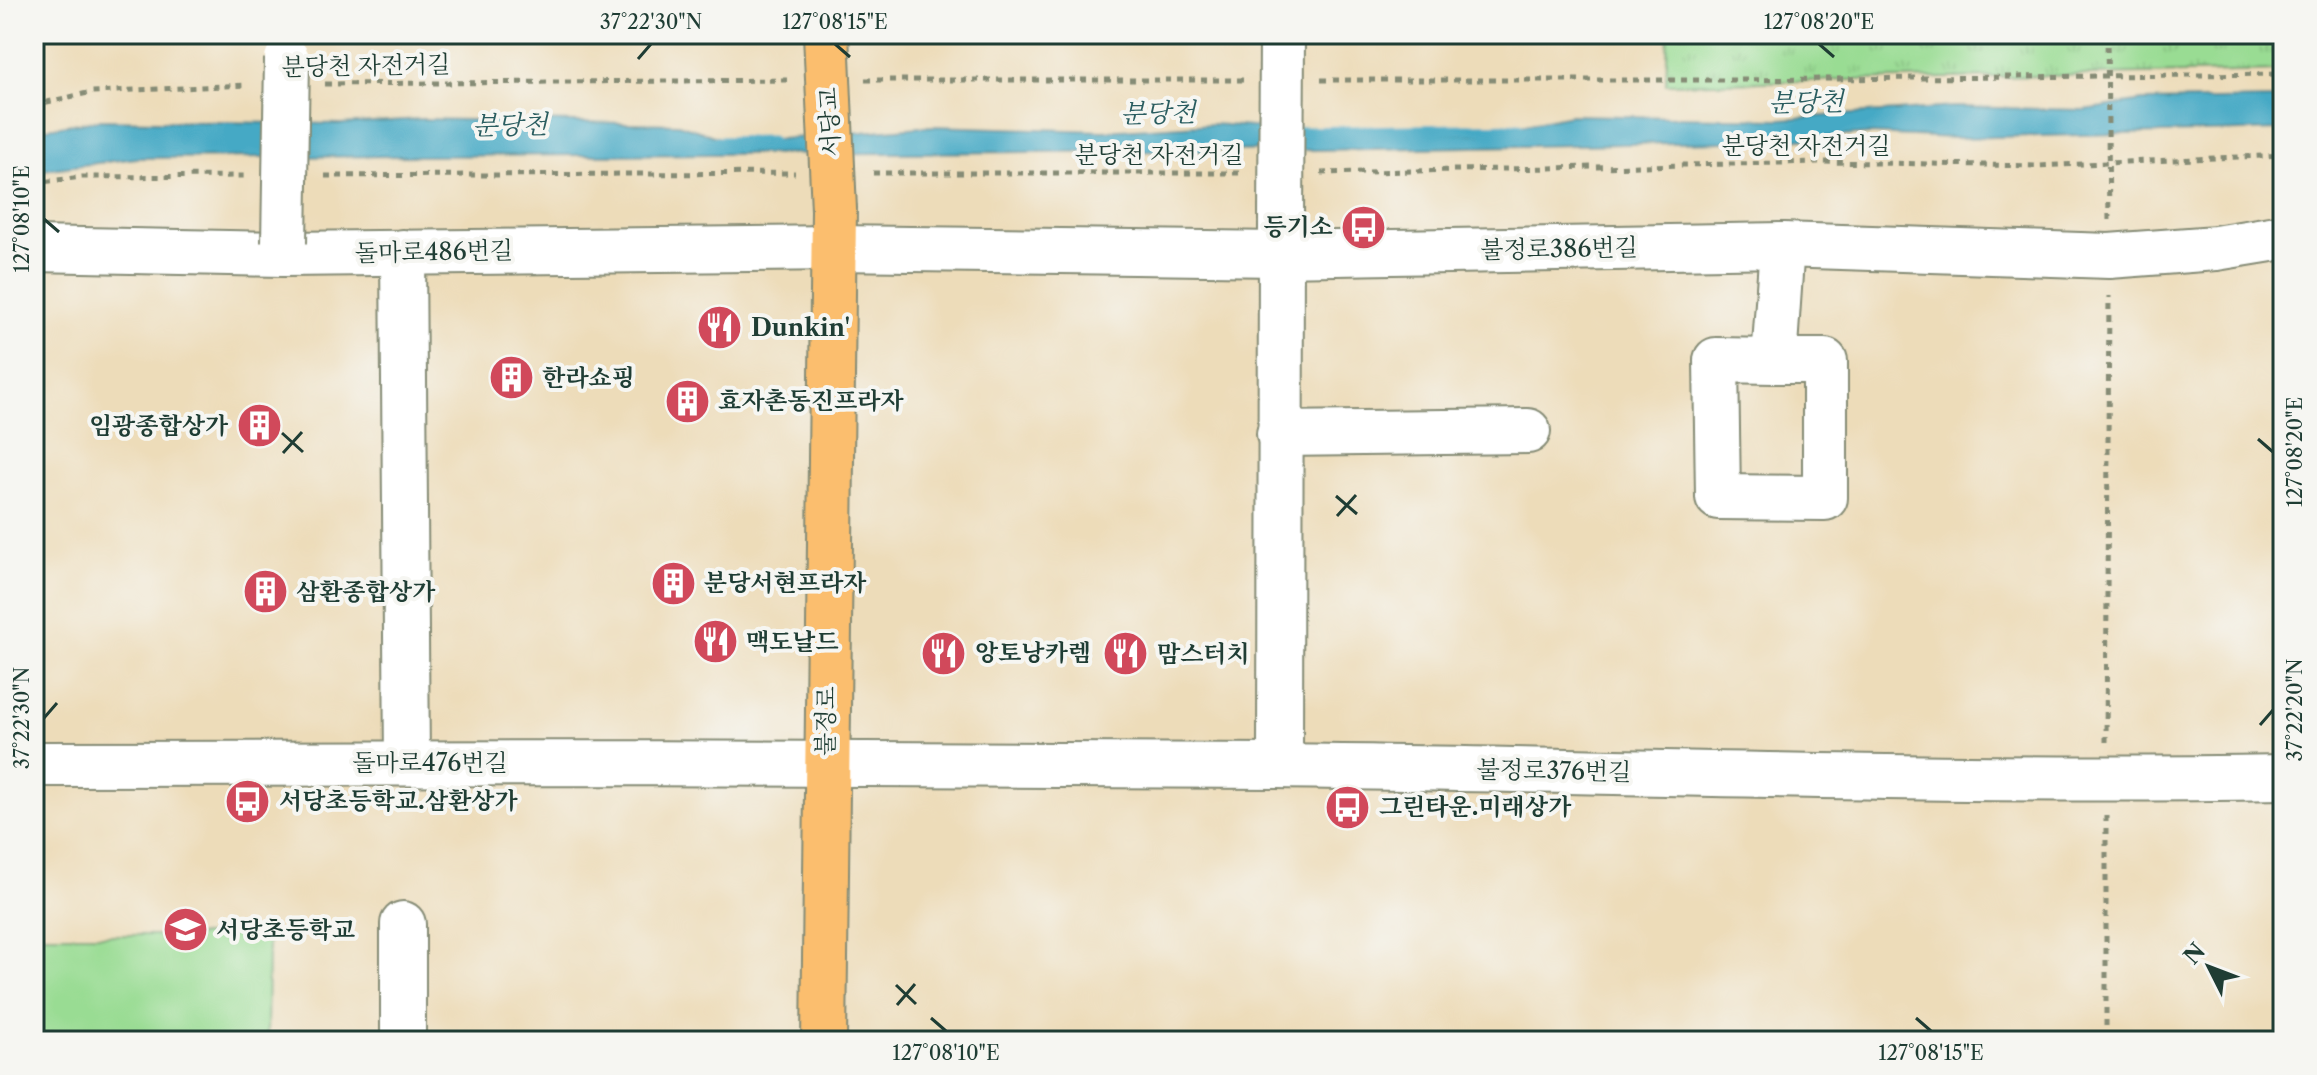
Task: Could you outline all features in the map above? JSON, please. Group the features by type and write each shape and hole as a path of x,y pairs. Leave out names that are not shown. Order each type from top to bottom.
{"main road":[{"name":"서당교","path":"826,34 834,229"},
{"name":"불정로","path":"824,1041 825,763 834,229"}],"street":[{"path":"1280,766 1282,34"},
{"path":"279,59 284,248"},
{"name":"불정로386번길","path":"834,229 1782,245 2109,239 2216,248 2283,237"},
{"name":"돌마로486번길","path":"34,249 284,248 403,252 834,229"},
{"path":"1774,361 1782,245"},
{"path":"403,252 407,763"},
{"path":"1279,434 1528,431"},
{"name":"돌마로476번길","path":"34,764 825,763"},
{"name":"불정로376번길","path":"825,763 1280,766 2105,780 2283,777"},
{"path":"403,924 403,1041"}],"path":[{"path":"2106,1041 2107,34"},
{"name":"분당천 자전거길","path":"34,105 279,59"},
{"path":"1308,80 1738,80 2283,74"},
{"name":"분당천 자전거길","path":"323,84 802,80"},
{"path":"849,80 1244,80"},
{"name":"분당천 자전거길","path":"1306,173 1823,162 2038,166 2283,155"},
{"path":"316,176 799,173"},
{"name":"분당천 자전거길","path":"863,173 1246,173"},
{"path":"34,183 82,177 253,176"}],"green space":[{"path":"1668,34 2283,34 2283,71 1666,84"},
{"path":"34,935 268,935 267,1041 34,1041"}],"water":[{"path":"2283,99 2283,130 1954,138 1870,134 1773,141 1320,150 137,158 34,171 34,130 99,120 341,124 421,119 678,124 735,143 932,126 1103,131 1214,124 1325,133 1477,134 1570,115 1780,119 1954,107 2084,110 2143,101"}],"waterway":[{"name":"분당천","path":"1300,132 1519,128"},
{"name":"분당천","path":"716,142 771,141"}],"place":[{"name":"등기소","path":"1364,227"},
{"name":"Dunkin'","path":"720,328"},
{"name":"한라쇼핑","path":"511,378"},
{"name":"효자촌동진프라자","path":"687,401"},
{"name":"임광종합상가","path":"259,426"},
{"name":"분당서현프라자","path":"673,583"},
{"name":"삼환종합상가","path":"265,592"},
{"name":"맥도날드","path":"715,642"},
{"name":"앙토낭카렘","path":"944,653"},
{"name":"맘스터치","path":"1126,654"},
{"name":"서당초등학교.삼환상가","path":"248,801"},
{"name":"그린타운.미래상가","path":"1348,807"},
{"name":"서당초등학교","path":"185,930"}]}
